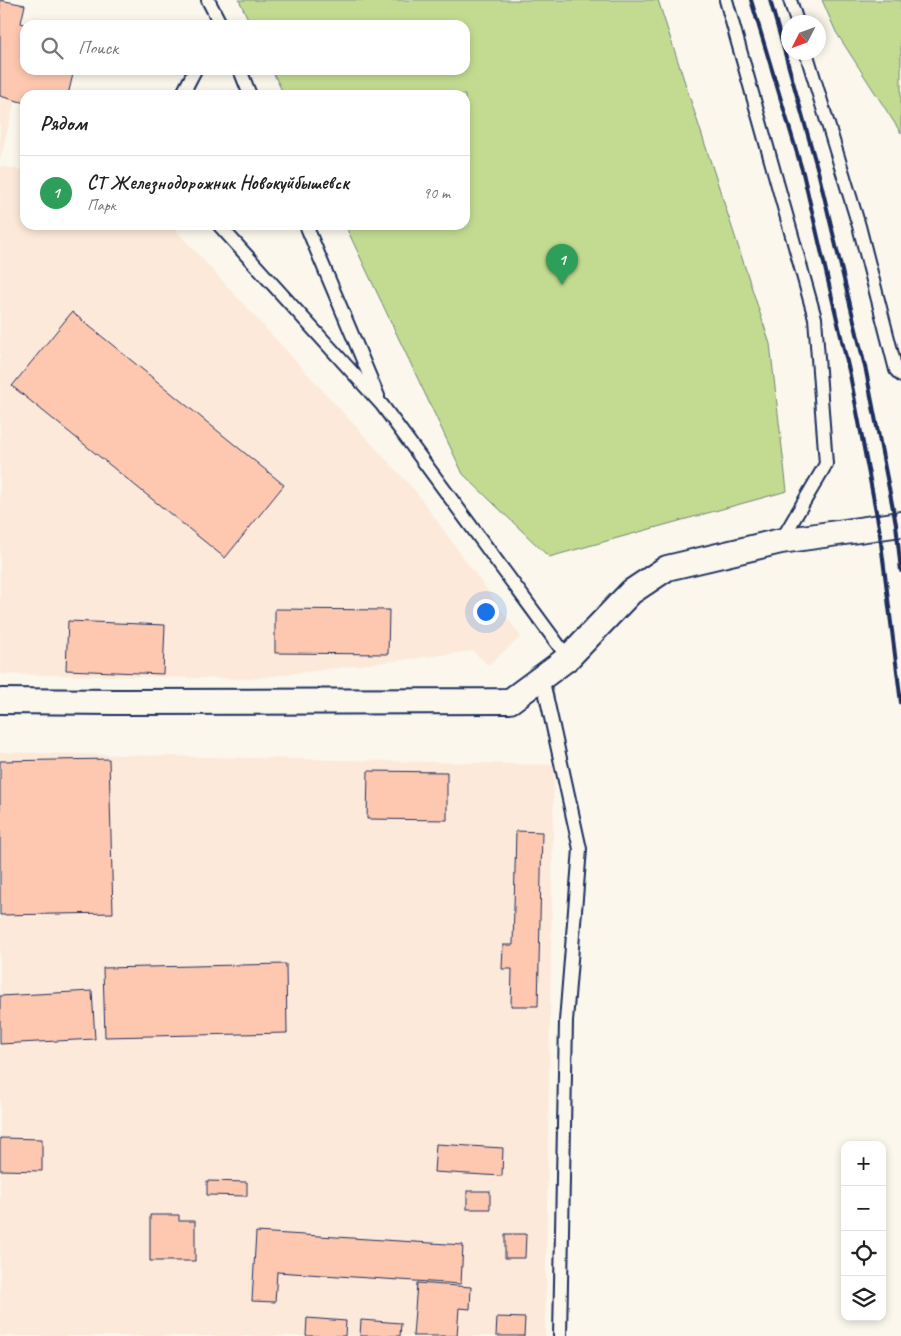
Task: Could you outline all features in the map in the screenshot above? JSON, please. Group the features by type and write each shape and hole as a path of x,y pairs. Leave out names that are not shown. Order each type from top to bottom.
{"street":[{"path":"0,700 115,702 510,701 568,658 631,592 667,568 781,541 901,524"}],"lane":[{"path":"208,0 218,20"},
{"path":"726,0 815,318 826,464 781,541"},
{"path":"790,0 795,15"},
{"path":"808,60 859,226 896,370 901,375"},
{"path":"185,90 192,75"},
{"path":"242,75 248,90"},
{"path":"224,230 382,405 568,658"},
{"path":"308,230 382,405"},
{"path":"542,677 580,848 566,1021 560,1336"}],"shaded area":[{"path":"0,96 15,100 0,160"},
{"path":"0,166 20,170 20,230 176,230 416,492 521,637 488,665 473,651 250,679 0,674"},
{"path":"0,752 554,765 545,1336 0,1336"}],"green space":[{"path":"239,0 658,0 770,344 787,491 549,557 463,474 347,230 470,230 470,90 282,90 274,75 470,75 470,20 249,20"},
{"path":"822,0 901,0 901,133 836,32"}],"building":[{"path":"0,0 25,5 22,20 20,20 20,75 73,75 69,90 20,90 20,102 0,96"},
{"path":"72,312 284,485 225,558 12,386"},
{"path":"275,609 389,610 388,654 275,653"},
{"path":"68,621 165,625 163,674 66,670"},
{"path":"109,759 113,913 0,915 0,761"},
{"path":"368,771 447,772 447,820 367,819"},
{"path":"516,831 542,832 538,1006 511,1006 512,969 502,969 503,945 513,945"},
{"path":"286,964 287,1033 105,1037 103,968"},
{"path":"92,991 95,1039 0,1044 0,996"},
{"path":"0,1138 42,1139 42,1171 0,1170"},
{"path":"436,1144 503,1148 502,1176 434,1172"},
{"path":"207,1181 247,1182 247,1196 207,1195"},
{"path":"467,1191 490,1191 490,1209 467,1209"},
{"path":"150,1215 179,1215 179,1221 195,1221 195,1261 150,1261"},
{"path":"256,1232 463,1245 461,1284 277,1272 275,1302 252,1301"},
{"path":"505,1234 526,1234 525,1258 505,1258"},
{"path":"417,1283 471,1287 470,1309 459,1308 457,1336 413,1336"},
{"path":"497,1317 525,1318 524,1336 496,1336"},
{"path":"307,1318 346,1321 345,1336 306,1336"},
{"path":"361,1320 401,1323 400,1336 360,1336"}],"railway":[{"path":"751,0 803,173 850,375 879,527 901,703"},
{"path":"770,0 818,171 866,371 896,524 901,571"}],"place":[{"name":"СТ Железнодорожник Новокуйбышевск","path":"562,285"}]}
